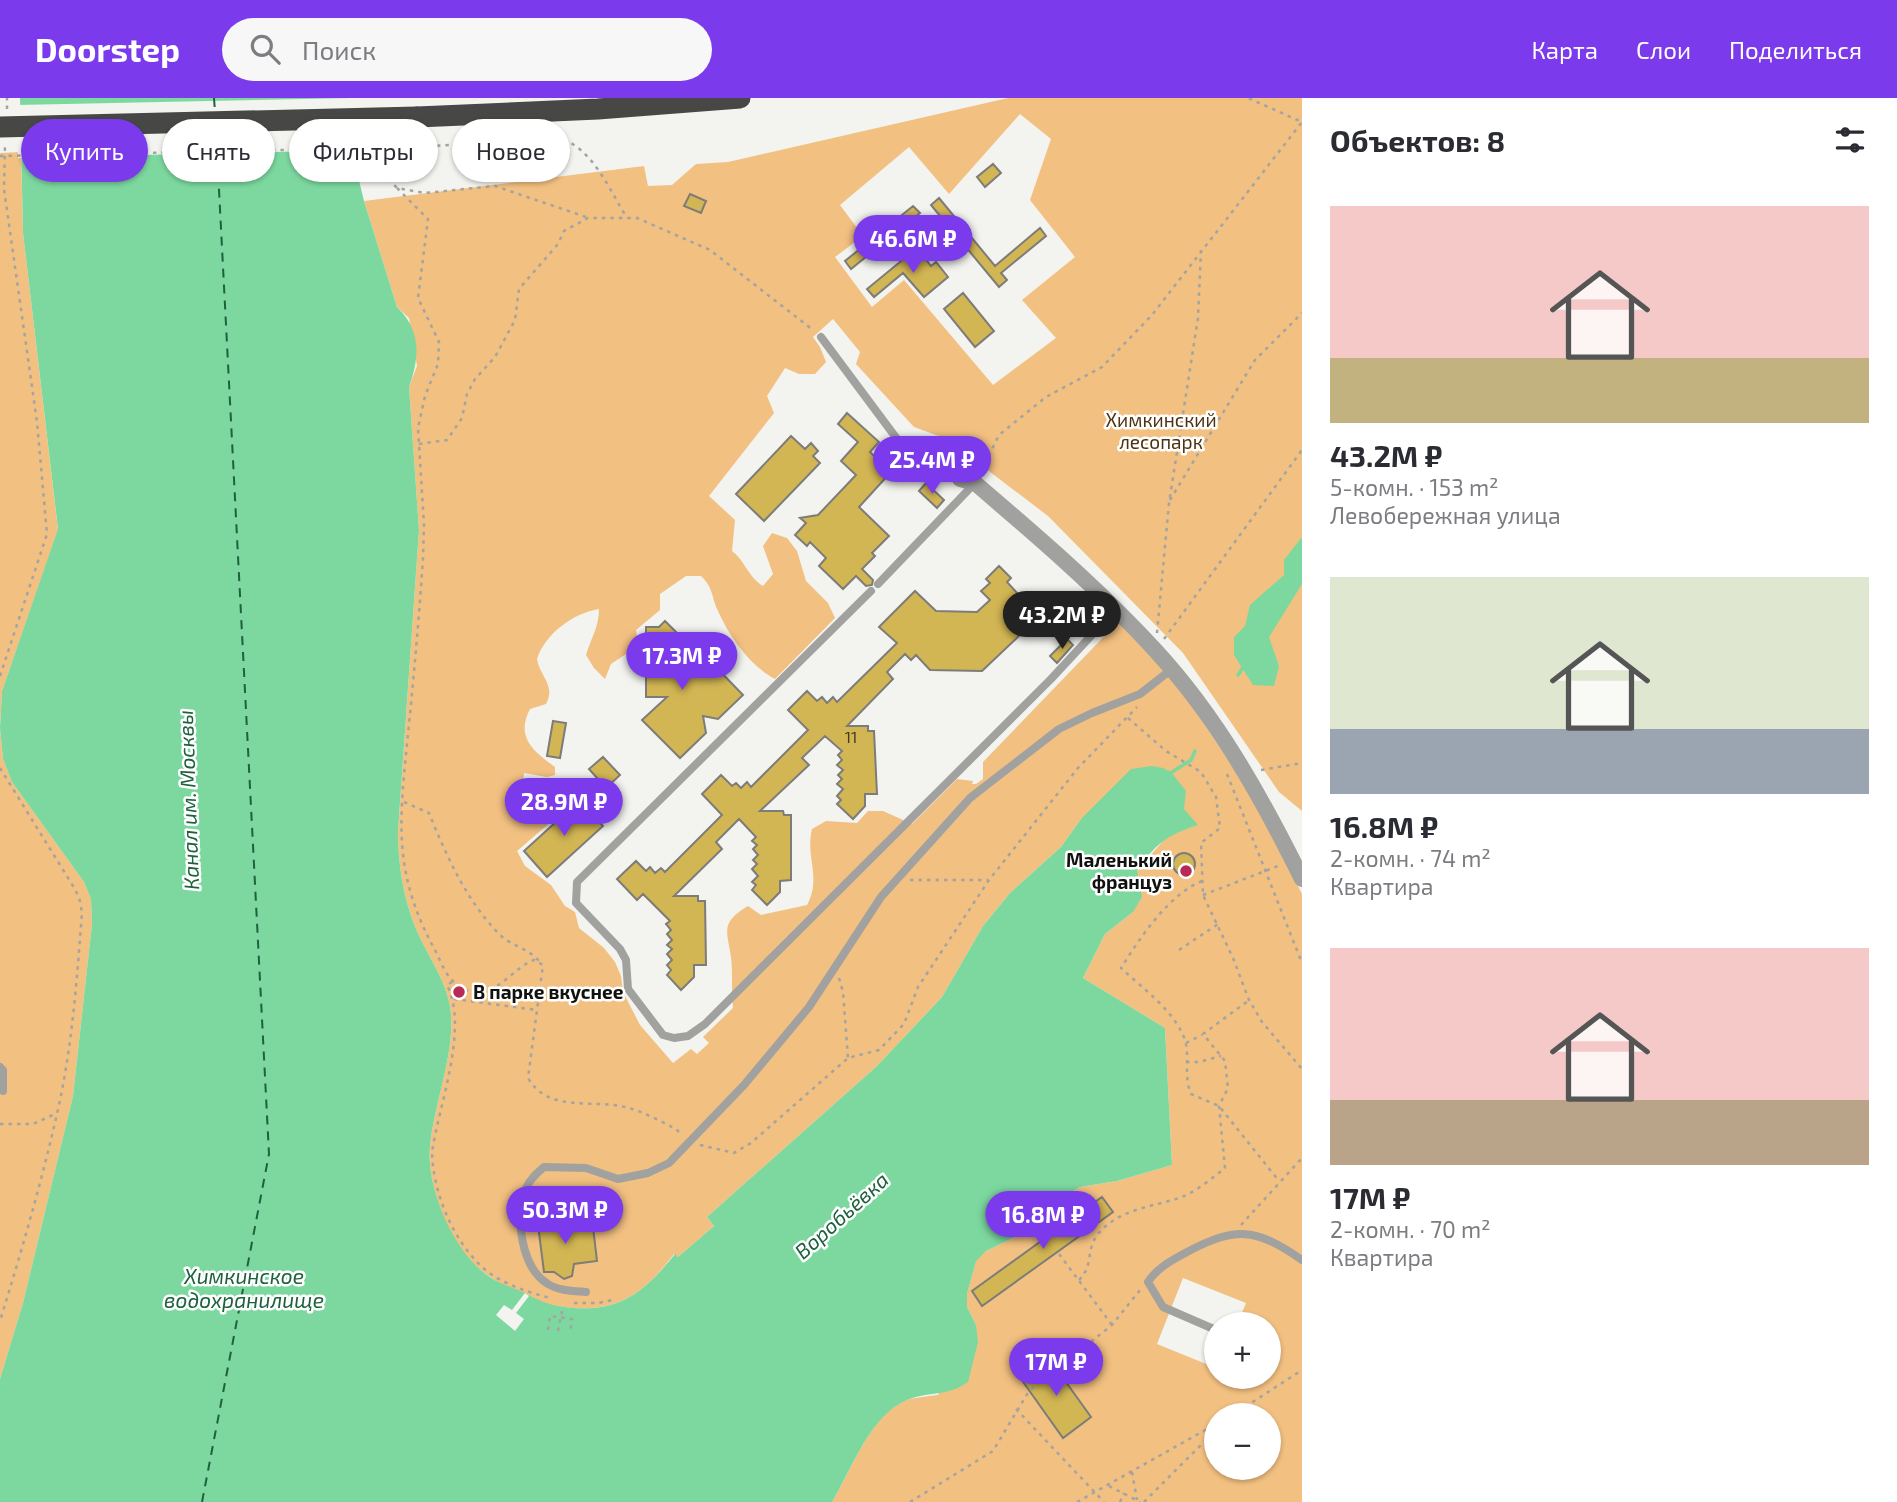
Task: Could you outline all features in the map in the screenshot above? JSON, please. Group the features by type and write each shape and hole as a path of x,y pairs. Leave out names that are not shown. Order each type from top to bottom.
{"highway":[{"path":"0,127 417,117 598,109 740,98"}],"street":[{"path":"967,481 1047,544 1156,650 1222,738 1265,805 1302,879"}],"lane":[{"path":"821,337 897,439 967,481 874,587 577,881 576,903 620,949 626,960 628,989 663,1035 674,1038 688,1036 705,1024 1051,679 1115,610"},
{"path":"586,1292 564,1290 547,1284 532,1268 520,1218 528,1184 544,1167 586,1168 618,1179 648,1173 669,1163 688,1140 744,1085 808,1007 881,897 970,798 1059,729 1140,694 1171,669"},
{"path":"0,1067 3,1070 3,1091 0,1090"},
{"path":"1204,1325 1163,1307 1148,1282 1154,1273 1175,1258 1223,1235 1235,1233 1265,1238 1302,1260"}],"path":[{"path":"967,481 999,435 1046,397 1102,367 1152,315 1302,122 1248,98"},
{"path":"438,146 558,138 565,140 584,153 600,173 627,218"},
{"path":"0,156 289,150"},
{"path":"0,676 47,534 37,422 4,189 4,170"},
{"path":"391,182 428,219 418,298 439,342 438,364 425,396 418,428 424,525 423,559 403,802 404,860 412,899 422,926 452,982 461,989 476,993 486,991 526,963 539,961"},
{"path":"397,188 425,193 495,186 588,218 638,218 710,250 821,337"},
{"path":"419,444 447,440 461,418 467,394 475,379 495,358 515,320 519,289 558,244 565,231 588,218"},
{"path":"1156,650 1169,503 1198,318 1202,250"},
{"path":"1169,503 1255,360 1302,313"},
{"path":"1156,650 1302,450"},
{"path":"403,802 429,813 452,870 500,935 532,953 539,961 544,972 528,1078 541,1095 554,1101 628,1107 676,1129 688,1140 707,1148 734,1153 751,1143 848,1058 879,1050 904,1024 918,988 989,880 1078,768 1128,718 1157,682"},
{"path":"1128,718 1166,751 1201,772 1216,797 1220,828 1201,843 1203,895 1218,924 1249,1000 1262,1022 1302,1069"},
{"path":"1223,763 1302,963"},
{"path":"1263,769 1302,763"},
{"path":"0,768 73,886 82,912 66,1063 57,1112 27,1234 0,1321"},
{"path":"1203,895 1284,863"},
{"path":"896,880 989,880"},
{"path":"1203,881 1189,887 1165,910 1121,968 1167,1012 1186,1043 1187,1084 1191,1094 1219,1106 1279,1181"},
{"path":"1179,950 1218,924"},
{"path":"835,966 843,992 848,1058"},
{"path":"452,982 447,985 454,999 455,1026 436,1122 433,1171 446,1210 467,1250"},
{"path":"454,999 537,1010"},
{"path":"1186,1043 1203,1034 1249,1000"},
{"path":"1079,1280 1090,1266 1089,1247 1096,1235 1109,1223 1126,1213 1194,1191 1225,1168 1219,1106 1228,1088 1225,1061 1203,1034"},
{"path":"1186,1062 1199,1062 1221,1056"},
{"path":"0,1124 33,1125 57,1112"},
{"path":"1235,1233 1302,1158"},
{"path":"1059,1254 1112,1325"},
{"path":"910,1502 993,1451 1016,1409 1039,1380 1112,1325 1148,1282"},
{"path":"558,1331 563,1306"},
{"path":"548,1330 550,1316 561,1317 572,1319 570,1333"},
{"path":"1251,1403 1302,1370"},
{"path":"1016,1409 1104,1502"},
{"path":"1077,1502 1204,1431"},
{"path":"1140,1501 1204,1441"},
{"path":"1132,1471 1140,1501"},
{"path":"1107,1485 1140,1501"},
{"path":"1120,1502 1124,1493"}],"green space":[{"name":"Химкинский лесопарк","path":"1008,98 1302,98 1302,811 1279,792 1183,653 1048,516 947,439 914,427 856,364 860,352 833,319 813,337 826,362 815,374 799,374 785,368 767,396 774,413 709,496 735,520 732,551 758,582 763,586 773,574 763,546 772,533 787,538 797,551 806,581 828,603 835,618 775,679 757,666 734,640 701,576 686,576 660,594 660,610 636,630 638,646 611,664 605,679 586,655 599,609 579,615 561,626 546,641 537,659 548,686 549,697 546,704 530,709 525,728 529,743 555,767 555,775 547,777 524,773 523,782 559,815 517,851 525,866 551,885 565,906 575,912 579,928 604,948 615,962 621,976 623,992 640,1025 673,1063 691,1049 697,1054 709,1043 703,1037 733,1008 732,963 727,933 729,922 748,906 761,915 807,905 813,885 810,849 812,829 826,821 857,823 868,811 883,811 912,824 957,779 973,781 972,784 976,784 983,779 983,762 1118,622 1178,685 1255,800 1302,894 1302,1502 832,1502 864,1443 885,1415 910,1399 938,1395 976,1325 967,1307 967,1294 976,1260 986,1251 1013,1238 1053,1203 1080,1187 1117,1181 1172,1165 1165,1028 1083,978 1105,934 1133,912 1137,871 1168,835 1081,819 1061,847 1010,893 983,926 942,997 877,1066 707,1217 714,1226 678,1257 674,1254 650,1282 624,1300 594,1308 576,1308 545,1303 519,1293 492,1278 470,1260 455,1240 443,1215 431,1174 430,1147 448,1058 450,1006 444,986 411,917 402,880 398,843 419,530 409,387 417,366 409,318 397,307 364,201 516,182 570,182 570,175 644,166 648,186 672,185 696,164 728,162","holes":["1020,114 1051,139 1030,200 1075,257 1022,300 1056,338 993,385 904,280 872,307 835,257 863,236 840,205 909,147 949,194"]},
{"path":"21,152 23,233 58,530 2,691 0,728 0,153"},
{"path":"0,728 3,759 12,782 84,882 91,899 92,924 73,1096 23,1303 0,1379"}],"water":[{"name":"Химкинское водохранилище","path":"20,98 349,98 349,119 289,119 289,182 359,182 397,307 411,325 416,344 415,365 409,387 419,530 398,831 400,868 416,929 444,986 450,1006 448,1058 430,1147 433,1181 445,1219 454,1237 477,1266 494,1279 540,1301 577,1308 610,1305 637,1292 650,1282 675,1254 678,1257 714,1226 707,1217 877,1066 942,997 983,926 1010,893 1061,847 1081,819 1131,769 1152,766 1163,768 1171,772 1186,791 1184,809 1198,825 1178,833 1156,847 1137,871 1142,897 1133,912 1105,934 1083,978 1165,1028 1172,1165 1117,1181 1080,1187 1053,1203 1013,1238 986,1251 976,1261 967,1294 967,1307 976,1325 978,1342 968,1382 953,1390 907,1400 894,1407 872,1430 832,1502 0,1502 0,1379 23,1303 73,1096 92,924 91,899 84,882 12,782 3,759 0,728 2,691 58,529 23,233 22,182 148,182 148,119 21,119 21,143"},
{"path":"1302,537 1302,584 1269,637 1279,666 1274,686 1253,685 1234,655 1234,637 1245,626 1250,605 1284,575 1284,560"}],"pier":[{"path":"352,98 354,119 289,119 289,152 275,152 275,119 162,119 162,155 148,155 148,119 21,119 21,158 18,158 17,105"},
{"path":"525,1293 529,1296 516,1313 524,1319 515,1331 496,1315 504,1305 512,1310"}],"building":[{"path":"993,164 1001,173 985,187 977,177"},
{"path":"690,194 706,201 701,213 684,206"},
{"path":"939,198 995,266 1040,228 1046,236 1001,273 1007,280 999,287 931,205"},
{"path":"913,206 920,213 851,269 845,261"},
{"path":"917,248 931,266 936,262 948,277 924,297 903,273 874,297 867,289"},
{"path":"963,293 994,331 975,347 944,309"},
{"path":"847,413 879,442 870,452 891,472 859,507 889,536 872,553 875,556 862,569 873,580 872,585 866,586 856,576 843,589 819,566 826,558 810,542 807,546 795,535 806,523 800,518 818,515 856,475 841,461 858,442 838,424"},
{"path":"791,436 805,449 811,443 818,451 813,456 820,463 764,521 736,494"},
{"path":"926,483 944,500 937,508 919,491"},
{"path":"999,566 1011,578 1007,582 1027,604 1024,607 1033,617 1020,630 1022,633 982,671 930,670 916,655 911,660 905,654 887,672 893,679 847,726 868,726 868,731 874,731 877,794 865,794 865,806 853,819 837,804 841,800 837,796 843,789 837,784 842,779 838,775 843,770 837,765 842,760 838,755 842,751 825,736 802,758 809,765 760,811 783,811 784,815 791,815 791,880 780,881 780,892 767,905 752,890 756,885 752,882 758,876 752,869 757,864 753,860 758,855 753,849 757,845 752,841 756,837 739,819 716,842 722,849 674,896 698,896 698,901 705,901 706,965 694,965 694,977 681,990 667,975 671,970 667,965 672,960 667,954 672,949 667,945 672,940 667,934 671,930 666,924 670,921 643,894 637,900 617,879 636,861 646,871 650,867 655,873 661,868 665,872 722,815 702,794 721,775 732,786 736,783 741,788 747,782 751,787 808,730 788,710 807,691 817,701 822,697 827,703 833,697 837,702 897,643 879,627 915,591 936,611 977,612 990,600 981,591 990,583 986,579"},
{"path":"665,621 679,635 679,654 698,673 710,661 743,695 718,719 703,716 706,733 680,758 642,720 667,697 646,697 646,627 659,627"},
{"path":"1067,639 1073,645 1057,663 1050,656"},
{"path":"553,721 566,723 560,758 547,756"},
{"path":"603,757 620,775 606,788 589,769"},
{"path":"580,800 603,826 547,877 524,851"},
{"path":"1180,853 1188,853 1195,860 1195,868 1188,875 1180,875 1173,868 1173,860"},
{"path":"1102,1197 1113,1212 982,1306 972,1291"},
{"path":"560,1214 561,1221 566,1221 568,1230 593,1227 597,1261 574,1264 572,1276 564,1279 554,1272 544,1272 537,1217"},
{"path":"1048,1357 1091,1417 1063,1438 1021,1379"}],"waterway":[{"name":"Воробьёвка","path":"1238,675 1244,666"},
{"name":"Воробьёвка","path":"1169,774 1191,760 1195,751"}],"ferry route":[{"path":"214,98 215,112"},
{"path":"202,1502 269,1154 219,182"}],"place":[{"name":"Маленький француз","path":"1186,871"},
{"name":"В парке вкуснее","path":"459,992"}],"water label":[{"name":"Канал им. Москвы","path":"189,800"}]}
